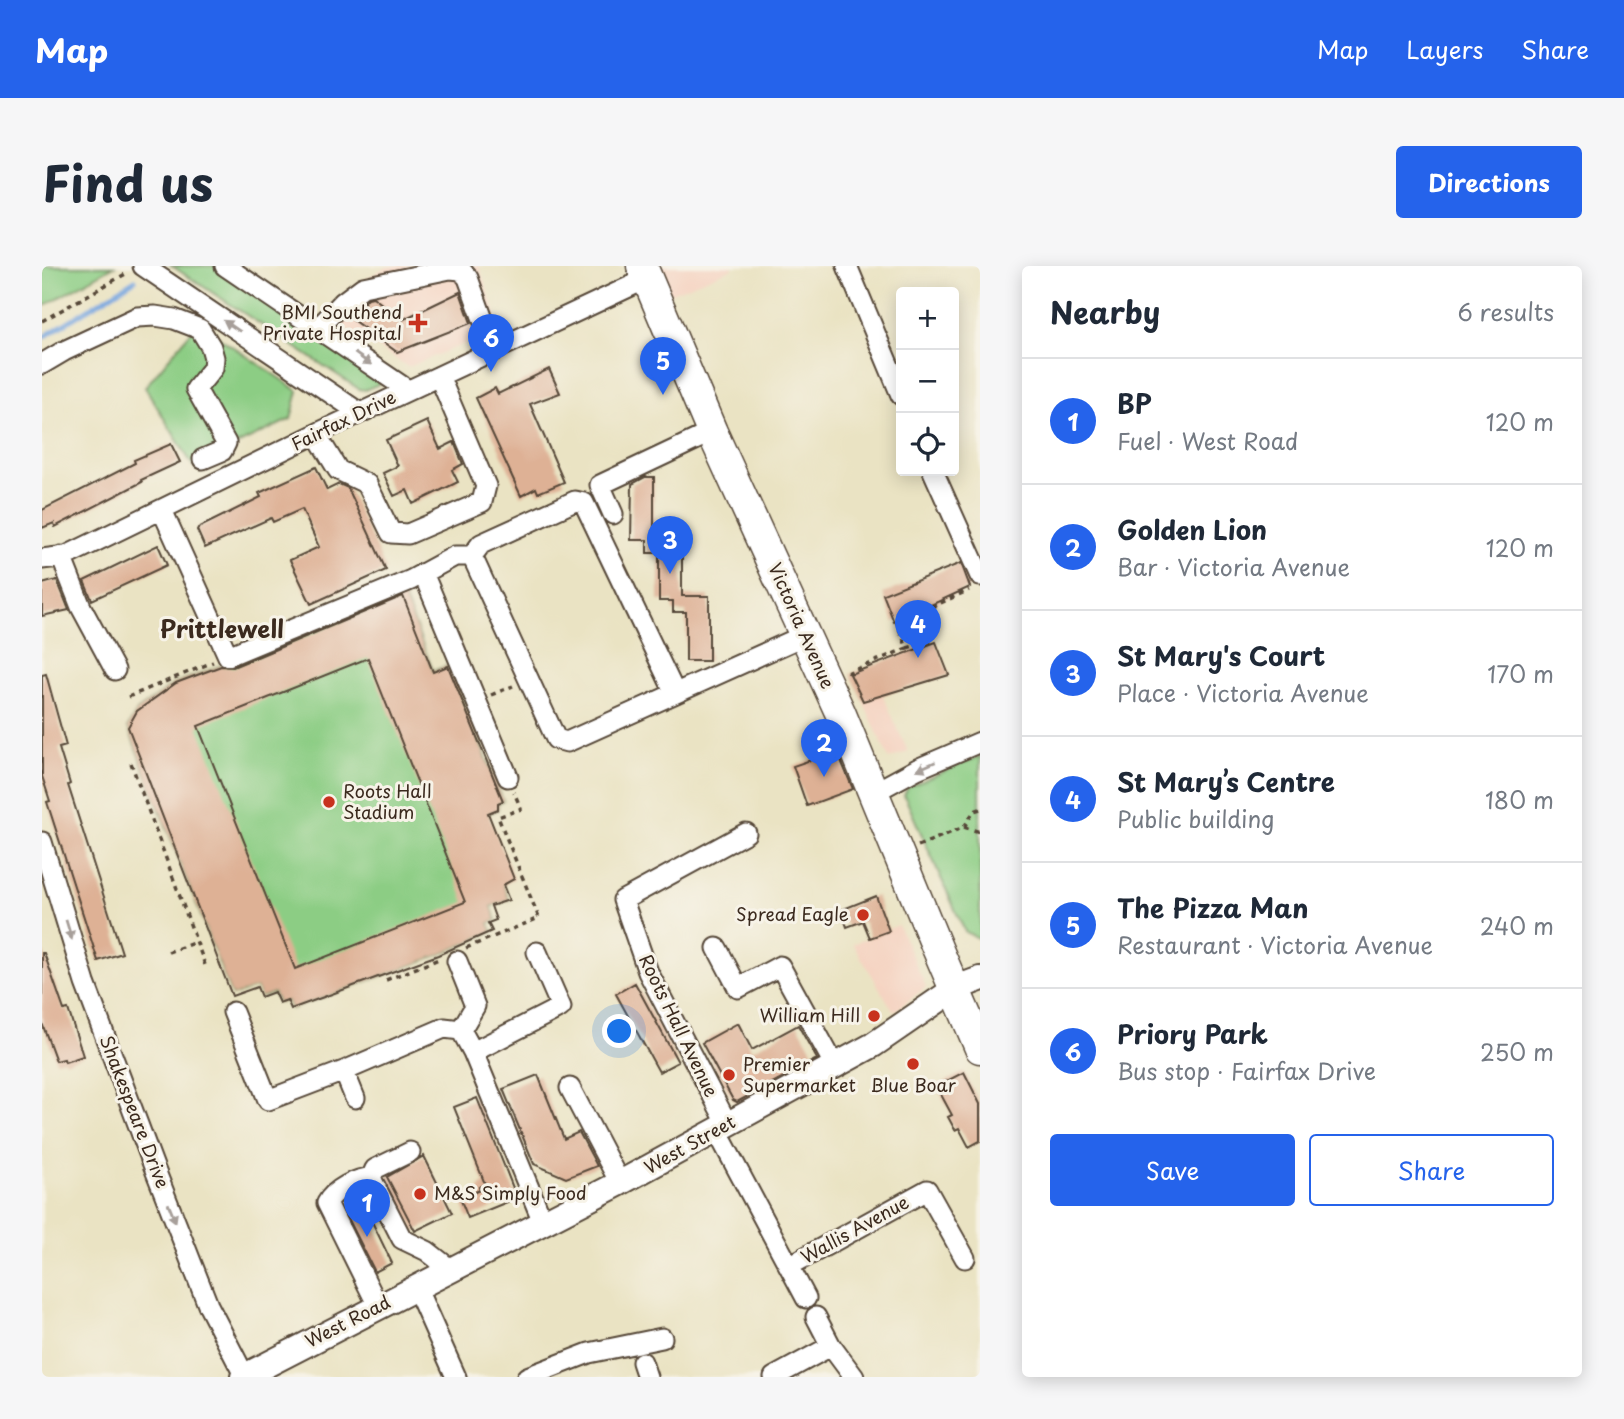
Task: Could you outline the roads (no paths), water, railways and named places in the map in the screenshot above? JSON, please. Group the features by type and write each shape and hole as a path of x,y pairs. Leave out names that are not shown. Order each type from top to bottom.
{"highway":[{"name":"Victoria Avenue","path":"644,273 712,432 805,635 898,855 980,1006"},
{"name":"Victoria Avenue","path":"968,984 969,1026 980,1048"}],"main road":[{"name":"West Street","path":"416,1287 620,1183 835,1066 968,984"},
{"name":"West Road","path":"244,1377 416,1287"}],"street":[{"path":"225,266 408,390"},
{"path":"847,266 896,383"},
{"path":"137,268 360,413"},
{"path":"318,328 343,302 363,287 450,269 461,271 468,278 494,350"},
{"name":"Fairfax Drive","path":"52,558 66,556 162,510 494,350 644,273"},
{"path":"42,365 64,351 137,317 174,319 200,329 206,335 214,358 213,368 196,389 226,443 222,451 203,459"},
{"path":"329,391 332,406 320,432 338,470 367,484 391,533 408,534 482,502 486,486 439,376"},
{"path":"613,514 600,485 712,432"},
{"path":"935,476 980,576"},
{"path":"472,556 481,544 575,501 584,503 675,693"},
{"path":"162,510 228,656 411,580 455,556 472,556"},
{"path":"961,536 980,529"},
{"path":"472,556 556,739 567,742 805,635"},
{"path":"52,558 115,670"},
{"path":"423,573 508,777"},
{"path":"873,793 917,769 980,742"},
{"name":"Roots Hall Avenue","path":"722,1128 648,972 623,901 746,833"},
{"name":"Shakespeare Drive","path":"42,842 85,983 154,1167 208,1305 244,1377"},
{"path":"717,948 738,988 780,965 835,1066"},
{"path":"473,1052 561,1007 537,952"},
{"path":"457,955 475,1006 461,1030"},
{"path":"233,1012 268,1100 444,1028 461,1030"},
{"path":"461,1030 473,1052 542,1222"},
{"path":"344,1071 355,1098"},
{"path":"570,1088 620,1183"},
{"path":"722,1128 806,1298"},
{"path":"371,1178 375,1169 410,1152"},
{"path":"371,1178 364,1178 331,1194 327,1203 378,1306"},
{"path":"371,1178 402,1239 427,1251 450,1269"},
{"name":"Wallis Avenue","path":"789,1266 927,1191 965,1258"},
{"path":"416,1287 456,1377"},
{"path":"816,1317 831,1346 853,1376"},
{"path":"527,1377 589,1353 662,1338"},
{"path":"774,1377 831,1346"}],"waterway":[{"path":"42,338 135,280"}],"place":[{"name":"BMI Southend Private Hospital","path":"418,323"},
{"name":"Priory Park","path":"491,372"},
{"name":"The Pizza Man","path":"663,395"},
{"name":"St Mary's Court","path":"670,574"},
{"name":"St Mary’s Centre","path":"918,658"},
{"name":"Golden Lion","path":"824,777"},
{"name":"Roots Hall Stadium","path":"329,802"},
{"name":"Spread Eagle","path":"863,915"},
{"name":"William Hill","path":"874,1016"},
{"name":"Blue Boar","path":"913,1064"},
{"name":"Premier Supermarket","path":"729,1075"},
{"name":"M&S Simply Food","path":"420,1194"},
{"name":"BP","path":"367,1237"}],"district":[{"name":"Prittlewell","path":"222,630"}]}
